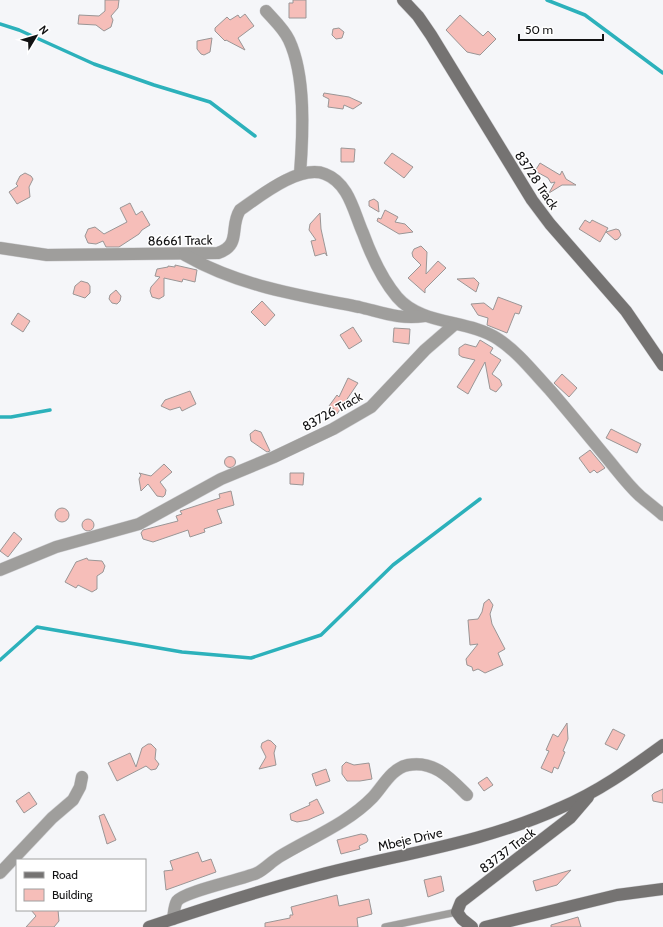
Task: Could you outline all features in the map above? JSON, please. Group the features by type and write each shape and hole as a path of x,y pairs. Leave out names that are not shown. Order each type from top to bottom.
{"street":[{"name":"83728 Track","path":"403,0 418,16 431,35 532,200 550,224 626,311 663,365"},
{"path":"266,11 289,39 298,72 301,116 300,174"},
{"name":"86661 Track","path":"0,248 47,255 218,253 226,251 233,242 235,217 240,210 300,174 317,171 327,174 336,180 344,190 353,206 362,232 386,281 397,297 408,307 455,324"},
{"path":"184,254 227,276 270,290 392,315 414,318 427,315"},
{"path":"455,324 479,329 499,339 514,352 563,405 639,495 663,515"},
{"name":"83726 Track","path":"0,570 56,547 139,524 221,479 274,457 333,429 371,407 425,350 455,324"},
{"name":"Mbeje Drive","path":"149,927 319,875 501,830 559,809 589,794 614,780 663,745"},
{"path":"173,919 177,902 184,896 238,880 265,868 277,858 323,833 367,803 400,768 412,764 433,766 450,778 467,795"},
{"path":"0,872 52,818 73,800 80,787 82,777"},
{"name":"83737 Track","path":"457,912 458,906 465,899 570,818 589,794"},
{"path":"485,927 617,895 663,889"},
{"path":"457,912 467,924 472,927"}],"lane":[{"path":"385,927 457,912"}],"building":[{"path":"105,0 119,0 118,8 111,16 113,20 111,27 104,31 96,25 78,24 79,15 99,16 105,11"},
{"path":"293,0 306,0 306,18 289,18 289,3 293,3"},
{"path":"245,14 254,26 238,38 245,50 226,40 225,41 215,31 215,28 227,17 230,20 238,15 240,18"},
{"path":"460,15 483,36 488,31 496,39 480,55 467,52 446,30"},
{"path":"339,28 344,32 342,38 336,39 332,35 333,29"},
{"path":"212,38 210,52 204,55 201,54 197,49 197,41"},
{"path":"324,93 349,97 362,103 353,109 344,105 343,109 328,107 329,99 323,96"},
{"path":"341,148 355,149 354,162 341,162"},
{"path":"392,153 413,167 404,178 384,163"},
{"path":"540,163 560,175 562,171 566,179 576,185 562,185 549,193 555,182 551,183 548,178 535,171"},
{"path":"25,173 33,179 29,187 30,197 17,204 9,192 18,186 16,184 20,176"},
{"path":"374,199 378,202 379,212 369,206 369,201"},
{"path":"130,203 136,215 142,211 150,225 119,247 106,247 103,241 96,244 88,243 85,236 88,229 95,227 104,234 127,222 120,208"},
{"path":"385,210 398,217 395,222 405,224 413,232 399,234 377,221 378,218 381,219"},
{"path":"320,213 321,229 327,256 325,253 315,256 311,241 316,240 309,230 310,224"},
{"path":"585,220 590,223 592,220 608,228 600,242 579,229"},
{"path":"616,229 619,230 621,235 615,240 606,232"},
{"path":"421,246 427,252 426,274 438,261 446,268 425,289 425,293 408,278 421,265 413,257 412,253 414,249"},
{"path":"175,265 197,270 195,282 183,279 182,282 164,278 164,296 159,299 152,297 150,291 151,287 160,277 155,276 157,269 168,266 175,267"},
{"path":"474,278 479,283 476,292 457,279"},
{"path":"81,281 88,283 90,286 90,293 85,298 73,294 75,286"},
{"path":"116,290 121,296 120,301 117,304 112,303 109,299 110,295"},
{"path":"498,297 522,306 519,314 515,313 507,333 487,325 488,318 478,315 471,304 484,303 493,310"},
{"path":"262,301 275,315 265,326 251,312"},
{"path":"18,313 30,321 23,332 11,324"},
{"path":"353,327 362,341 349,349 340,335"},
{"path":"394,328 410,329 409,344 393,342"},
{"path":"480,340 493,348 490,353 501,360 492,374 500,380 502,385 496,392 490,389 485,362 468,394 457,387 475,360 459,355 459,348 465,344 476,347"},
{"path":"562,374 577,388 569,397 554,383"},
{"path":"348,378 358,383 337,414 332,412 334,409 329,406 337,395 339,397"},
{"path":"190,391 196,404 182,411 180,407 170,410 161,406 165,400"},
{"path":"611,429 641,444 637,453 606,438"},
{"path":"255,430 261,432 270,451 267,452 251,441 250,434"},
{"path":"590,450 605,468 597,473 594,470 590,473 579,458"},
{"path":"228,457 232,457 234,458 234,466 228,467 225,464 225,460"},
{"path":"164,464 172,472 160,482 166,490 165,495 163,497 157,496 148,484 141,491 139,479 141,475 139,473 151,476"},
{"path":"290,473 304,473 303,485 290,484"},
{"path":"231,491 234,505 217,510 222,523 204,529 205,532 190,537 188,530 153,542 143,539 141,533 143,530 178,521 176,516 182,514 180,511 220,498 219,494"},
{"path":"62,508 67,510 69,515 67,520 62,522 57,520 55,515 57,510"},
{"path":"88,519 92,521 94,525 92,529 88,531 84,529 82,525 84,521"},
{"path":"14,532 22,539 8,557 0,551"},
{"path":"87,558 88,560 102,561 105,566 103,572 97,576 97,589 92,592 78,585 76,588 65,582 76,562"},
{"path":"489,599 493,605 490,614 492,624 505,649 498,653 503,665 485,673 478,669 473,671 472,667 467,665 466,659 478,644 470,645 468,620 478,619 482,612 484,603"},
{"path":"567,723 568,739 563,751 565,752 558,769 554,767 552,773 541,768 549,751 546,750 553,734 558,737"},
{"path":"613,729 625,735 617,750 605,744"},
{"path":"268,740 276,746 274,753 276,765 259,769 266,757 261,747 262,743"},
{"path":"148,744 151,744 156,749 155,759 159,764 156,769 151,770 146,766 117,781 108,763 130,753 136,767 142,748"},
{"path":"346,762 354,765 369,763 372,779 347,781 342,774 342,766"},
{"path":"326,769 330,781 316,786 312,774"},
{"path":"487,777 493,785 484,791 478,783"},
{"path":"663,789 663,803 653,801 652,795"},
{"path":"29,792 37,804 24,813 16,801"},
{"path":"317,799 324,813 308,820 297,822 291,820 290,814 310,805 309,803"},
{"path":"104,814 116,840 107,844 99,816"},
{"path":"361,834 366,835 368,840 359,846 360,849 341,854 337,840"},
{"path":"198,852 202,862 211,859 216,872 166,890 164,871 173,870 170,861"},
{"path":"571,870 557,885 536,891 533,881"},
{"path":"441,876 444,891 428,897 424,880"},
{"path":"337,895 339,906 369,899 372,914 357,918 358,927 265,927 265,923 290,918 290,915 293,915 291,907"},
{"path":"32,911 58,911 59,921 54,927 26,927 36,916"},
{"path":"578,917 581,927 551,927 551,925"}],"waterway":[{"path":"547,0 585,15 663,73"},
{"path":"0,24 19,30 94,64 154,85 210,102 255,136"},
{"path":"0,417 11,417 50,410"},
{"path":"0,660 37,627 182,652 251,658 321,635 393,565 480,499"}]}
